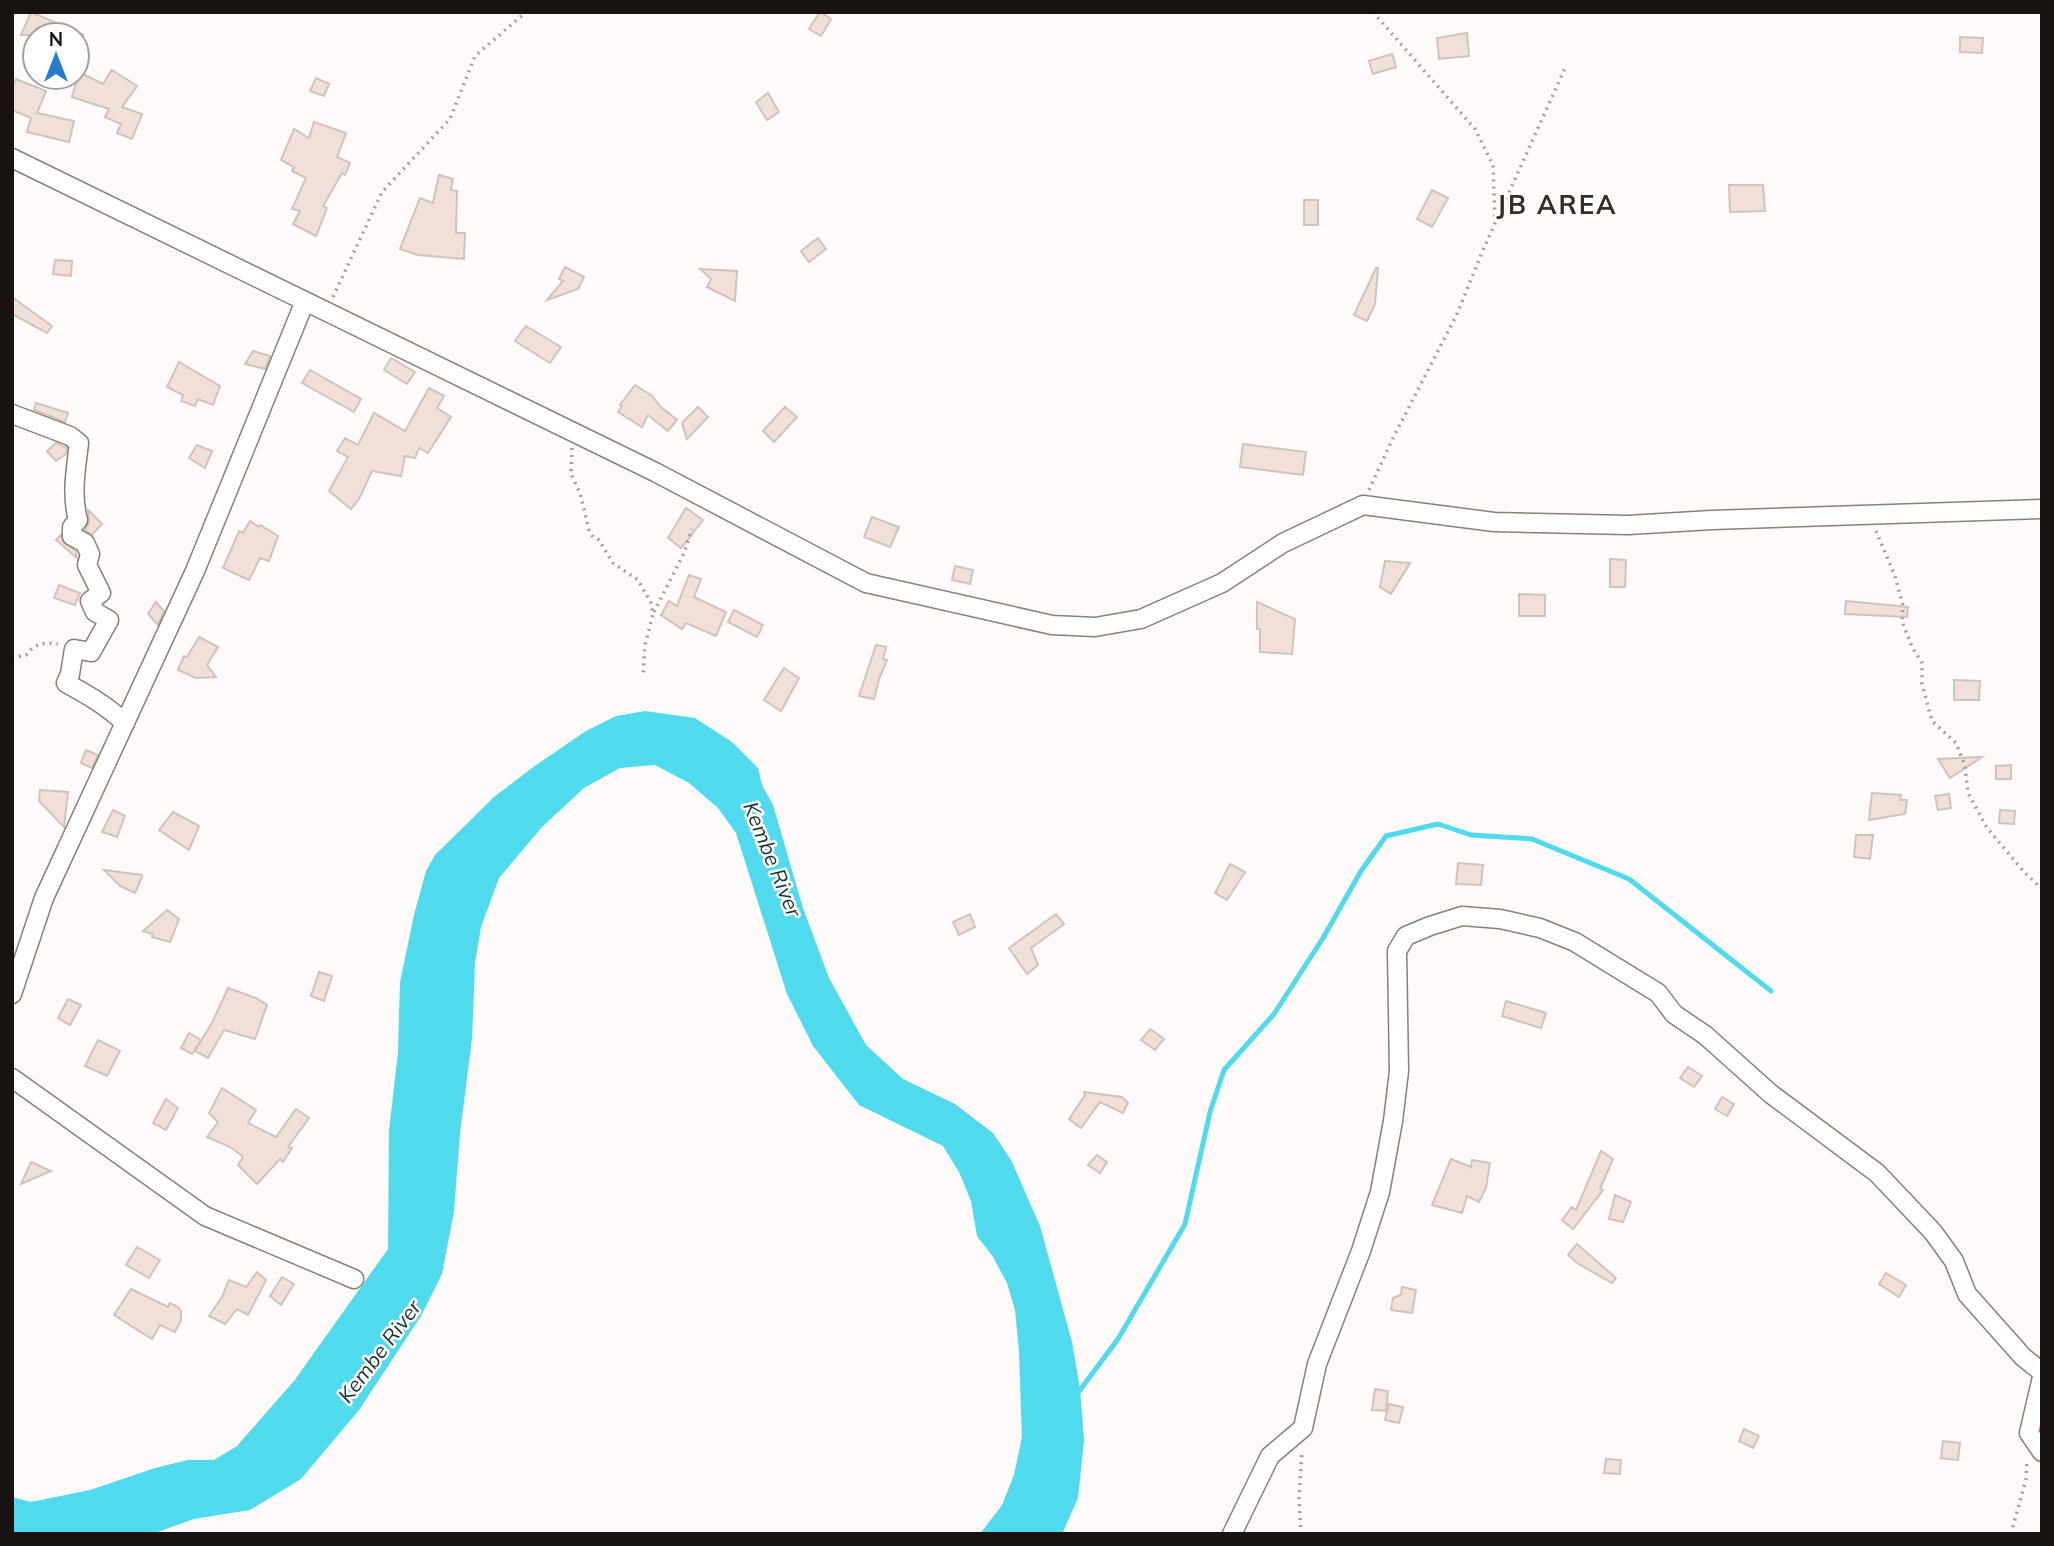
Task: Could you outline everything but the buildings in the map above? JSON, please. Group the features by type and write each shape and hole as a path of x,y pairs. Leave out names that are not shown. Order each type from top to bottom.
{"street":[{"path":"12,158 655,472 866,583 1052,625 1095,627 1141,619 1222,583 1283,542 1363,505 1494,522 1628,525 2042,509"},
{"path":"12,994 44,898 200,558 305,302"},
{"path":"12,414 70,436 79,443 75,485 78,520 72,527 72,536 85,542 90,554 87,565 101,593 90,601 95,612 109,620 91,652 74,649 66,683 105,704 125,723"},
{"path":"1232,1534 1270,1456 1303,1428 1317,1364 1361,1251 1380,1192 1399,1071 1397,951 1406,936 1462,916 1500,919 1576,942 1658,993 1674,1014 1704,1035 1782,1102 1877,1172 1933,1232 1954,1261 1967,1294 2042,1374 2035,1435 2042,1452"},
{"path":"12,1078 205,1216 354,1279"}],"path":[{"path":"327,312 382,192 450,119 475,56 526,12"},
{"path":"1373,12 1475,129 1493,165 1495,222"},
{"path":"1363,505 1392,440 1457,314 1495,222 1566,66"},
{"path":"573,432 571,474 580,493 589,530 593,537 599,540 613,563 638,580 651,603 653,614"},
{"path":"1867,514 1884,546 1895,576 1903,606 1902,621 1912,647 1922,663 1922,684 1932,722 1956,743 1965,766 1968,793 1987,828 2042,889"},
{"path":"643,677 645,645 653,614 684,553 692,529"},
{"path":"12,658 26,655 32,646 39,643 56,643 74,649"},
{"path":"1301,1534 1299,1498 1303,1428"},
{"path":"2011,1534 2035,1435"}],"water":[{"name":"Kembe River","path":"645,711 695,718 732,742 758,768 762,785 773,805 803,908 829,978 866,1045 903,1079 955,1104 993,1133 1011,1160 1040,1226 1072,1342 1080,1389 1084,1440 1078,1498 1062,1534 980,1534 1002,1505 1014,1475 1022,1437 1019,1352 1015,1310 1007,1283 993,1257 977,1236 971,1201 959,1172 943,1146 859,1105 813,1046 787,994 736,833 718,808 689,783 655,765 620,768 584,788 542,827 499,878 481,927 475,963 472,1039 460,1133 454,1211 442,1274 421,1316 359,1410 301,1479 250,1510 194,1519 152,1534 12,1534 12,1497 31,1502 90,1490 188,1460 214,1460 237,1446 294,1381 388,1249 389,1131 398,1052 400,982 426,871 435,855 494,797 536,765 586,731 616,716"}],"waterway":[{"path":"1077,1394 1118,1339 1185,1224 1210,1112 1224,1070 1274,1014 1323,938 1361,871 1386,836 1438,824 1471,835 1532,839 1629,879 1771,991"}],"district":[{"name":"JB AREA","path":"1557,204"}]}
